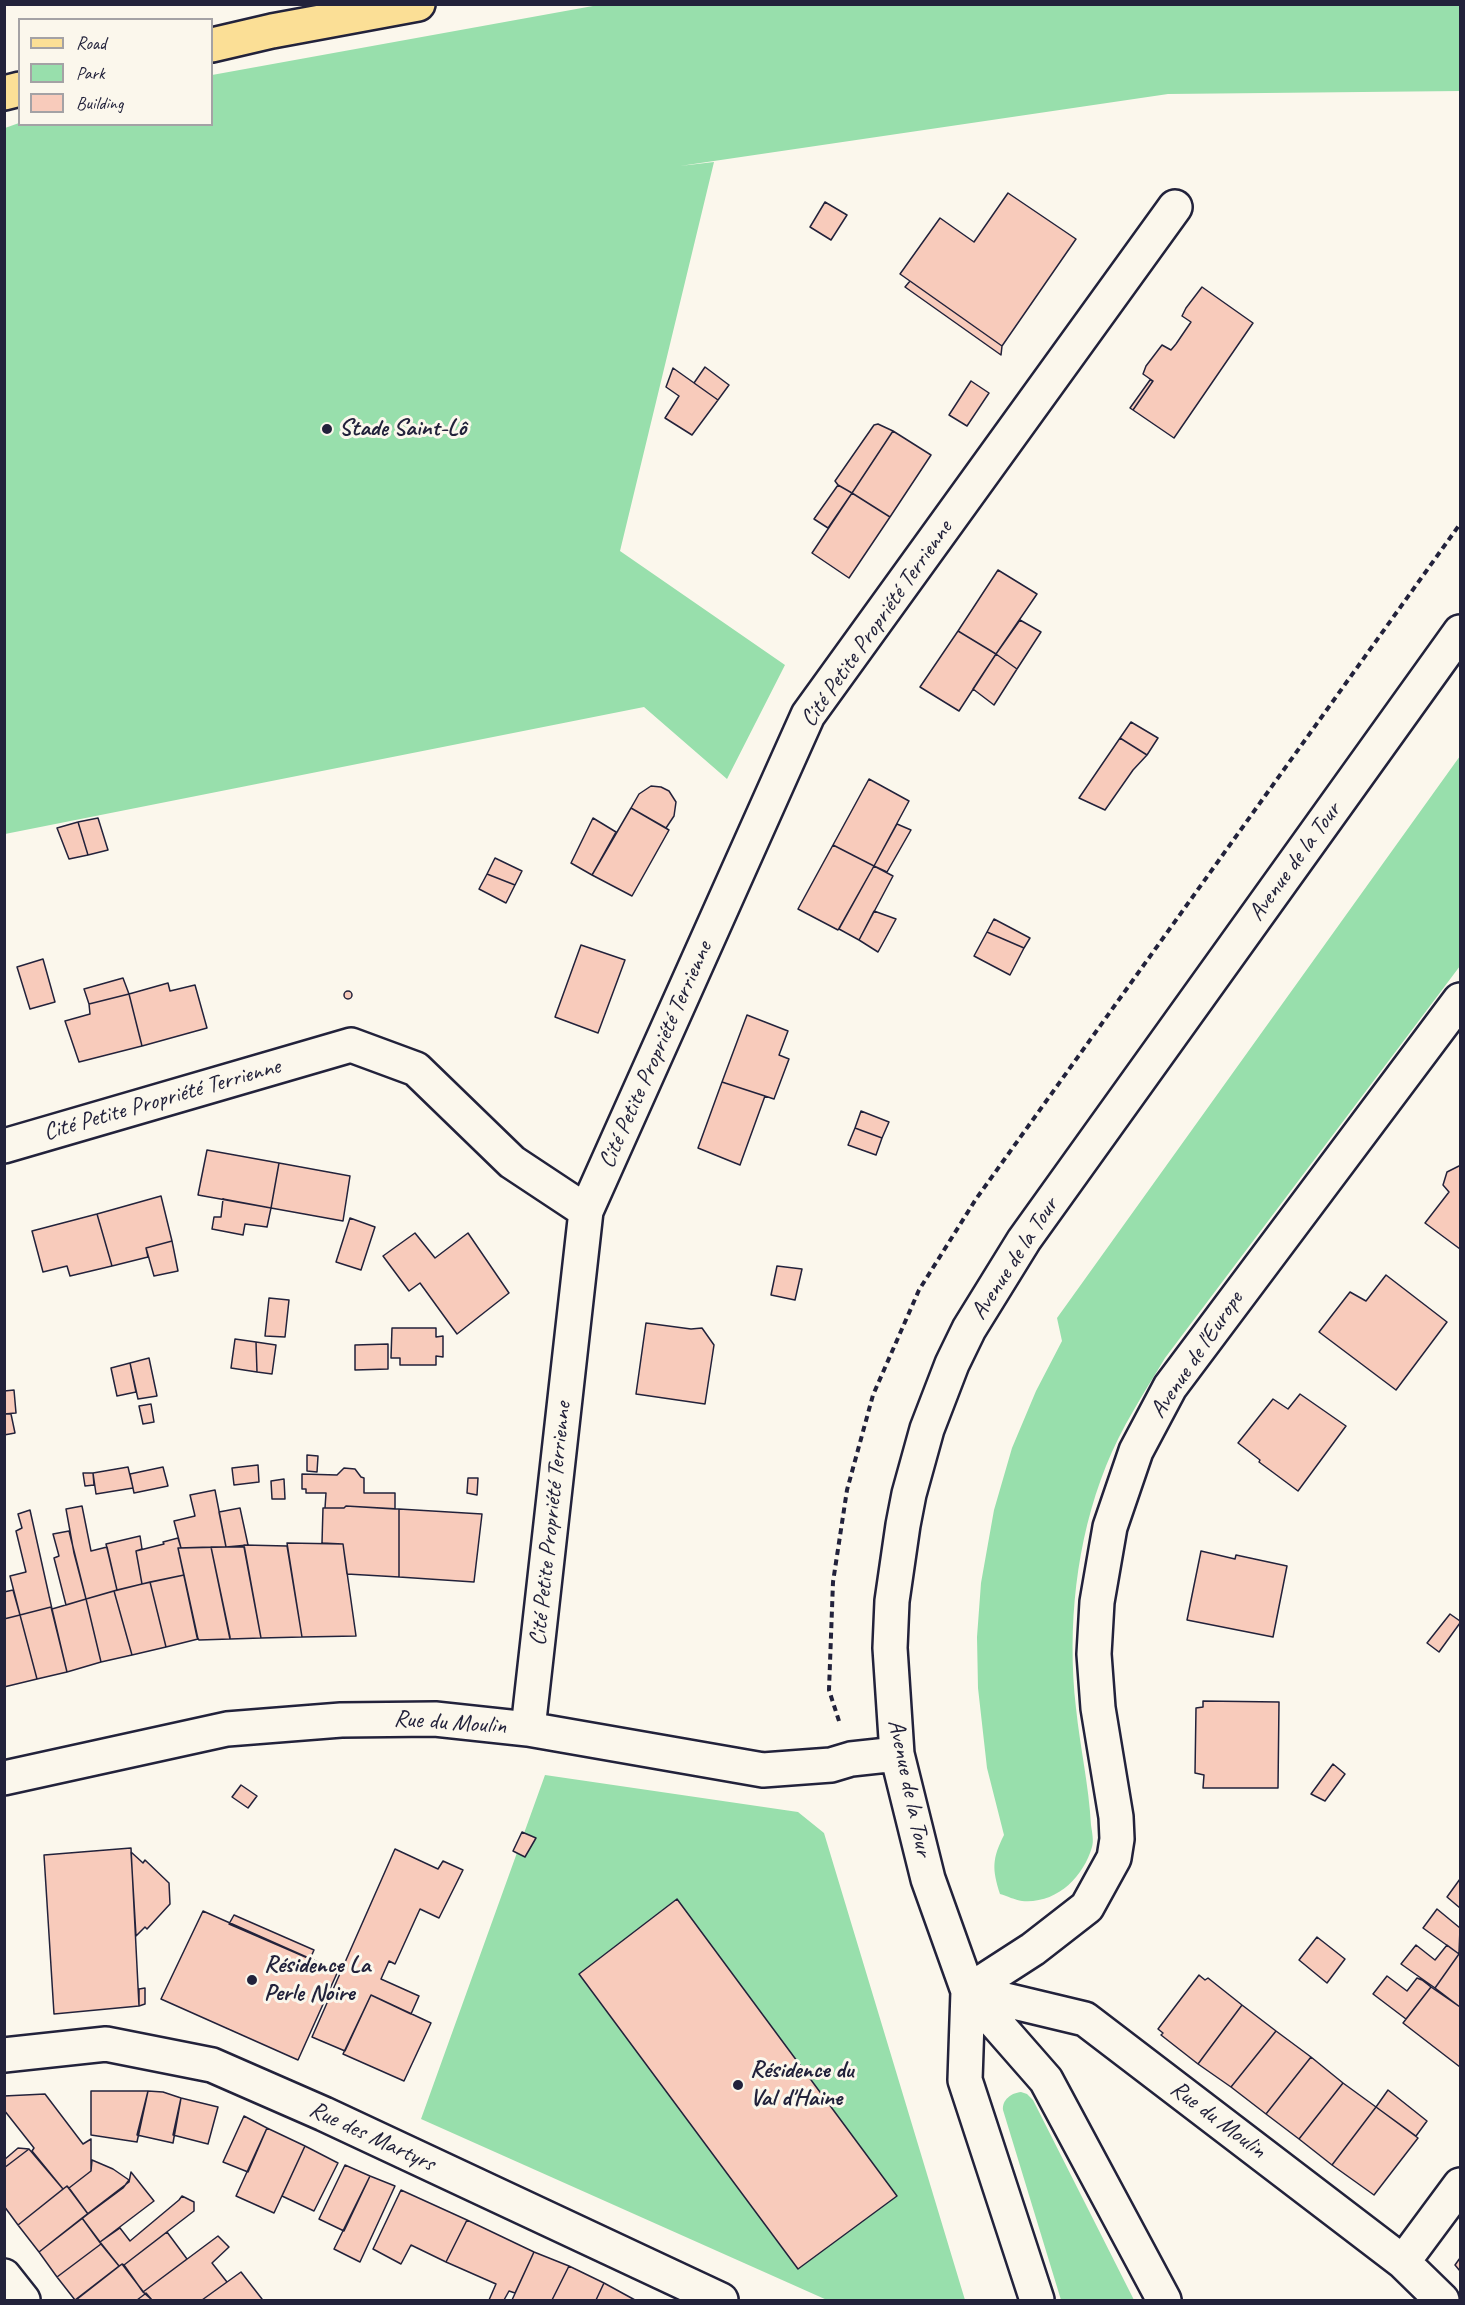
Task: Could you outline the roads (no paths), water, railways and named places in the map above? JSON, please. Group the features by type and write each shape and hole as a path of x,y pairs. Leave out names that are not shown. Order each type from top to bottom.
{"main road":[{"path":"213,45 272,31 418,4"}],"street":[{"name":"Cité Petite Propriété Terrienne","path":"528,1729 586,1211 808,715 1175,207"},
{"name":"Avenue de la Tour","path":"1164,2301 1046,2080 968,1991 928,1880 897,1754 890,1648 893,1591 903,1525 927,1429 952,1364 986,1299 1024,1240 1461,632"},
{"name":"Avenue de l'Europe","path":"968,1991 1033,1949 1087,1907 1109,1871 1114,1858 1117,1839 1116,1817 1098,1708 1095,1654 1097,1602 1110,1527 1136,1451 1170,1387 1461,1000"},
{"name":"Cité Petite Propriété Terrienne","path":"4,1146 351,1045 416,1069 512,1162 586,1211"},
{"name":"Rue du Moulin","path":"4,1778 227,1729 341,1720 423,1719 528,1729 763,1770 831,1765 851,1759 897,1754"},
{"name":"Avenue de la Tour","path":"968,1991 965,2080 1037,2301"},
{"name":"Rue du Moulin","path":"968,1991 1085,2019 1403,2262 1442,2301"},
{"name":"Rue des Martyrs","path":"4,2055 106,2044 212,2065 335,2119 721,2301"},
{"path":"1403,2262 1461,2185"},
{"path":"4,2276 23,2301"}],"place":[{"name":"Stade Saint-Lô","path":"327,429"},
{"name":"Résidence La Perle Noire","path":"252,1980"},
{"name":"Résidence du Val d'Haine","path":"738,2085"}]}
